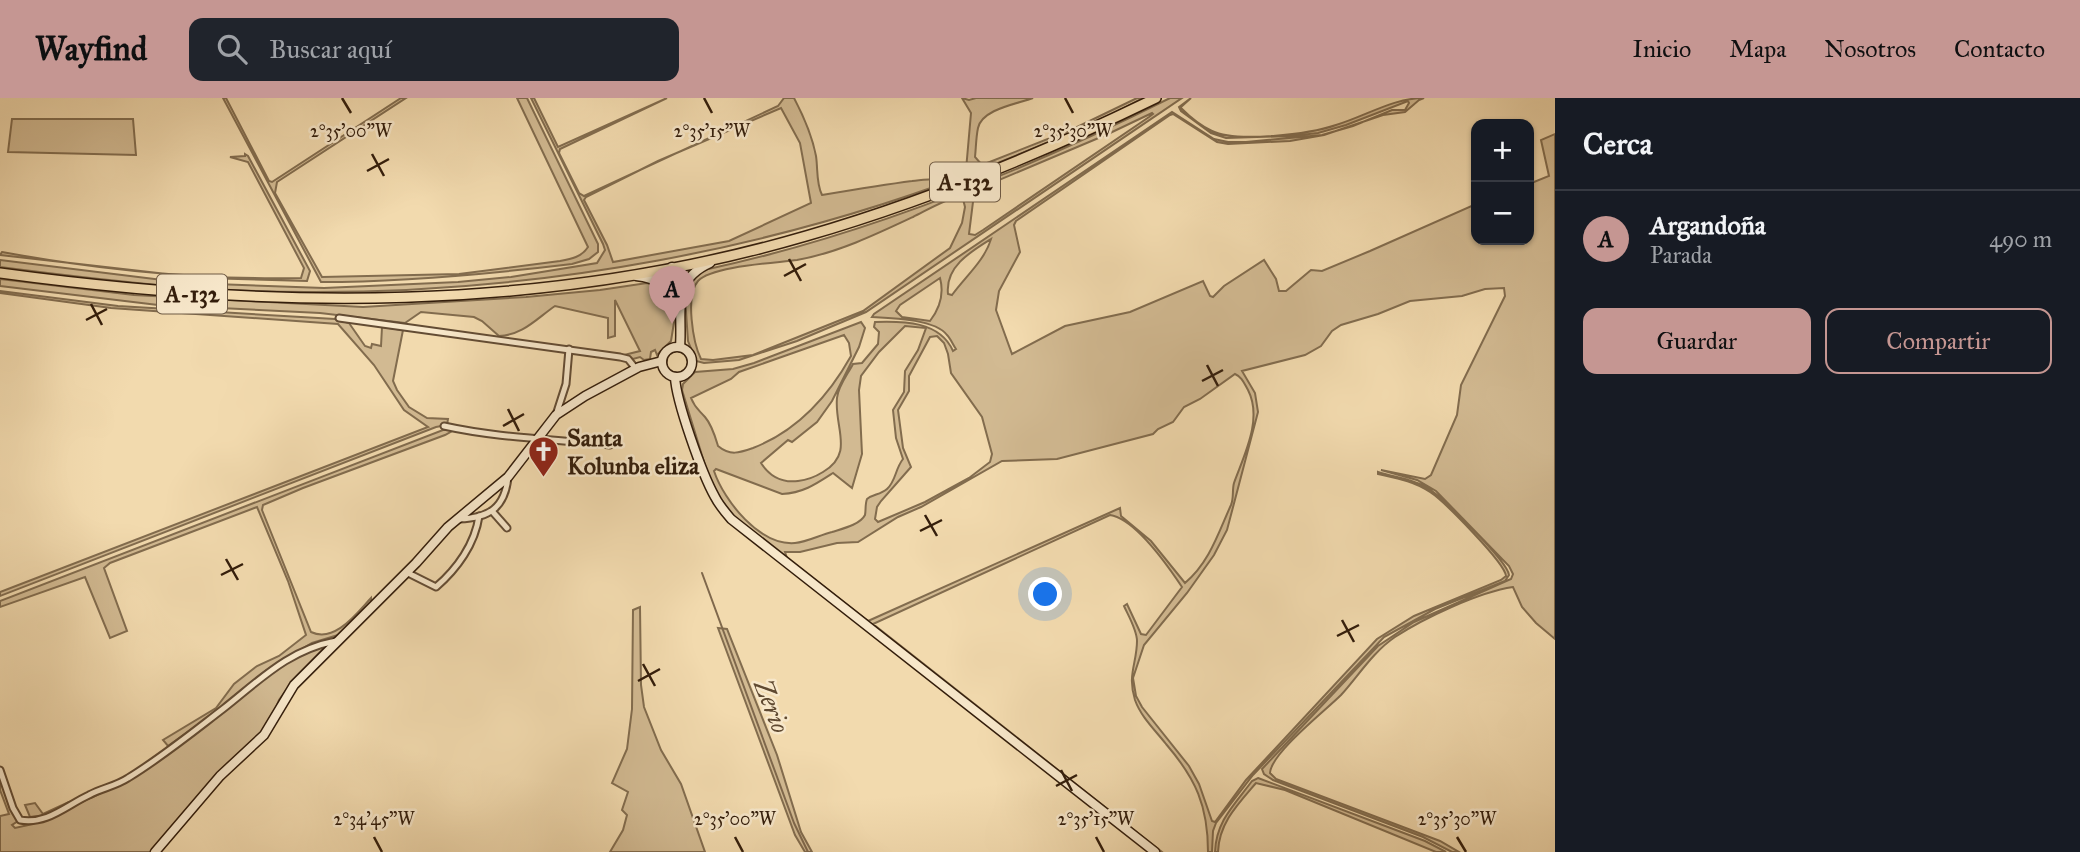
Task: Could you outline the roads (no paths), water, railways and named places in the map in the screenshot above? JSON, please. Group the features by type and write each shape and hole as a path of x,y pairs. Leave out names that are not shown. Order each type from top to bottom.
{"main road":[{"name":"A-132","path":"0,273 208,295 333,299 491,293 629,276 728,256 805,236 942,190 1086,132 1156,98"}],"street":[{"path":"681,347 681,305 688,276 697,269 728,256"},
{"path":"672,267 684,284"},
{"path":"669,289 672,267"},
{"path":"629,276 649,277 661,283 681,305"},
{"path":"339,318 628,359 636,369"},
{"path":"681,347 688,352 691,365 685,374 675,377 666,372 662,361 666,351 681,347"},
{"path":"556,415 566,384 569,349"},
{"path":"155,852 220,776 264,735 294,685 457,519 480,503 508,477 556,415 636,369 662,361"},
{"path":"675,377 683,411 706,477 715,497 731,519 1155,852"},
{"path":"444,426 481,434 537,437 610,446"},
{"path":"457,519 479,516 497,508 507,492 508,477"},
{"path":"492,511 507,527"},
{"path":"407,572 436,587 455,569 469,548 478,527 479,516"},
{"path":"0,770 20,820 51,816 89,794 127,779 224,708 267,672 313,645 336,641"}],"waterway":[{"name":"Zerio","path":"702,573 794,823 808,852"}],"place":[{"name":"Argandoña","path":"672,324"},
{"name":"Santa Kolunba eliza","path":"544,479"}]}
